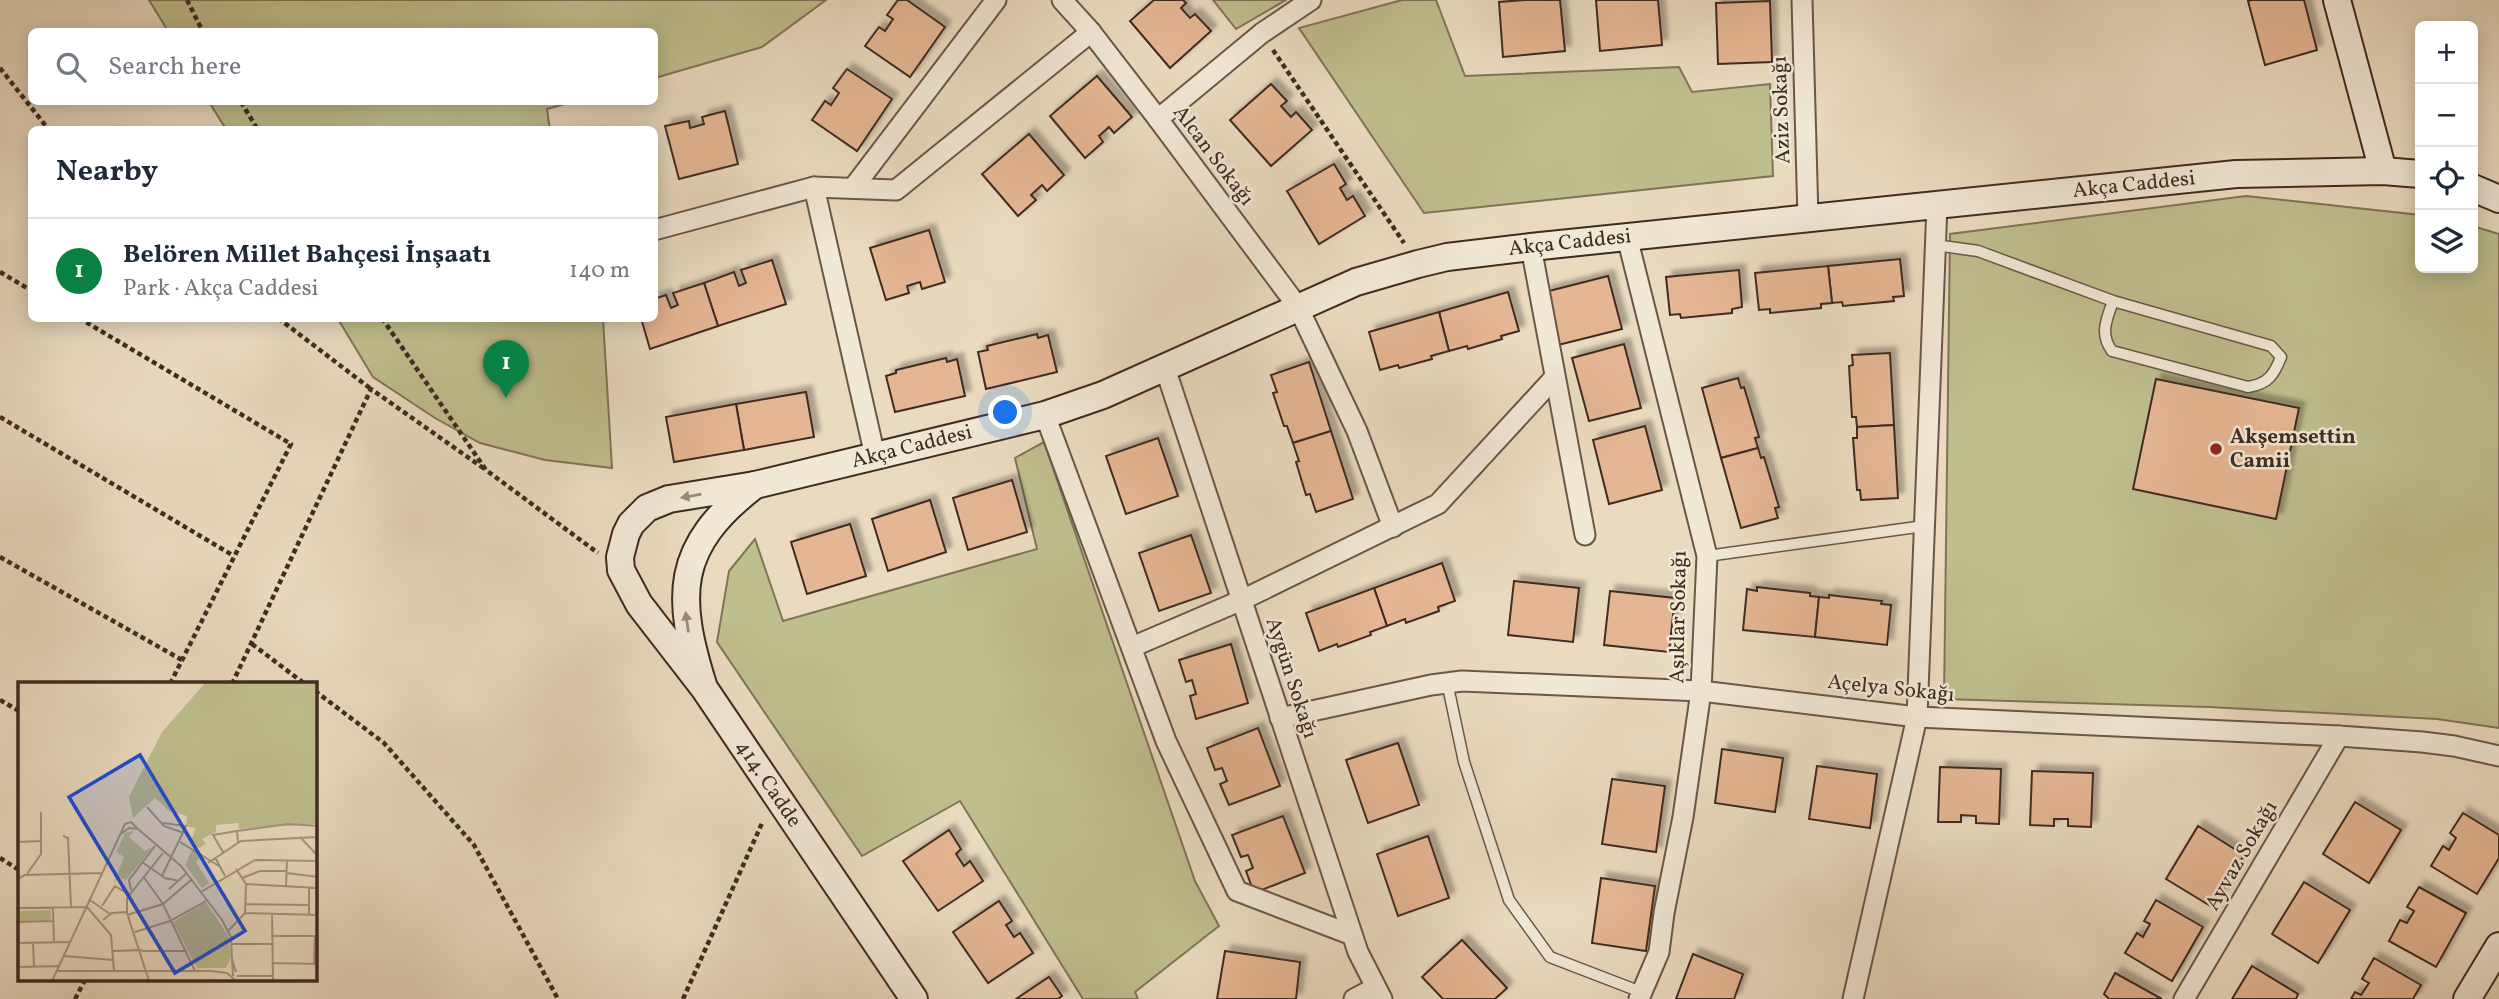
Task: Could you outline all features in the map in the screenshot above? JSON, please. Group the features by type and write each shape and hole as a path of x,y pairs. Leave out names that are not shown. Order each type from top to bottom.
{"main road":[{"path":"2337,0 2382,171"},
{"name":"Akça Caddesi","path":"621,570 620,557 631,524 648,508 669,499 755,485 1045,415 1103,395 1356,282 1418,264 1531,247 2236,174 2382,171 2415,174"},
{"path":"2478,190 2499,199"},
{"name":"Akça Caddesi","path":"704,688 691,645 686,612 690,566 695,552 715,520 755,485"},
{"name":"414. Cadde","path":"621,570 639,604 704,688 914,999"},
{"path":"2467,999 2499,946"}],"street":[{"path":"853,188 996,0"},
{"name":"Alcan Sokağı","path":"1062,0 1091,32 1158,119 1298,307 1357,431 1393,527"},
{"name":"Aziz Sokağı","path":"1802,0 1808,218"},
{"path":"1158,119 1299,3"},
{"path":"658,229 814,187 896,190 1091,32"},
{"path":"814,187 875,456"},
{"path":"1853,999 1917,717 1937,205"},
{"name":"Aşıklar Sokağı","path":"1628,237 1707,556 1700,691 1683,817 1658,952 1640,995"},
{"path":"1531,247 1585,535"},
{"name":"Aygün Sokağı","path":"1165,368 1352,935 1362,964 1378,994"},
{"path":"1132,647 1242,600 1438,504 1555,377"},
{"path":"1045,415 1166,741 1237,891 1352,935"},
{"name":"Açelya Sokağı","path":"1280,718 1462,681 1700,691 1917,717 2339,736 2438,744 2499,756"},
{"name":"Ayvaz Sokağı","path":"2184,999 2339,736"},
{"path":"1354,999 1378,994"}],"lane":[{"path":"1935,246 1978,251 2113,301 2271,346 2280,357 2275,373 2263,384 2248,387 2112,351 2106,342 2104,328 2113,301"},
{"path":"1707,556 1924,526"},
{"path":"1447,682 1464,762 1509,900 1550,957 1640,995"}],"path":[{"path":"187,0 201,28"},
{"path":"1262,33 1418,264"},
{"path":"0,68 28,103"},
{"path":"29,105 46,126"},
{"path":"243,105 256,126"},
{"path":"0,272 28,289"},
{"path":"86,322 292,444 171,682"},
{"path":"283,322 621,570"},
{"path":"385,322 486,470"},
{"path":"233,682 371,388"},
{"path":"0,417 234,556"},
{"path":"0,557 182,660"},
{"path":"252,644 302,682"},
{"path":"317,693 384,743 474,845 558,999"},
{"path":"0,700 18,710"},
{"path":"683,999 776,794"},
{"path":"0,858 18,869"},
{"path":"75,999 84,982"}],"shaded area":[{"path":"149,0 826,0 762,47 658,77 658,28 166,28"},
{"path":"1213,0 1286,0 1236,29"},
{"path":"1402,0 1436,0 1465,76 1679,67 1692,92 1770,84 1773,176 1424,213 1299,28"},
{"path":"211,105 561,105 547,109 549,126 224,126"},
{"path":"2246,196 2415,214 2415,273 2478,273 2478,228 2499,234 2499,728 2437,719 2209,707 1944,699 1950,234"},
{"path":"340,322 603,322 612,468 545,460 480,443 435,418 373,377"},
{"path":"1044,442 1195,881 1219,926 1135,992 1138,999 1083,999 960,801 862,856 717,642 729,571 755,539 783,621 1037,549 1015,458"}],"building":[{"path":"898,0 907,0 945,27 910,77 865,46 879,27 885,31 893,19 887,15"},
{"path":"1154,0 1183,0 1186,3 1181,8 1190,18 1195,14 1211,31 1170,68 1130,21"},
{"path":"1560,0 1565,51 1503,57 1499,2"},
{"path":"1596,0 1658,0 1662,45 1600,51"},
{"path":"2304,0 2317,50 2265,65 2248,1"},
{"path":"1770,1 1772,62 1718,64 1716,3"},
{"path":"847,69 892,99 857,151 812,120 825,101 831,105 839,93 833,88"},
{"path":"1097,76 1132,117 1114,133 1109,127 1099,136 1103,142 1085,158 1050,116"},
{"path":"1271,84 1287,101 1281,106 1291,117 1296,112 1312,130 1271,166 1230,120"},
{"path":"725,111 738,164 679,179 665,126 689,121 690,128 704,124 702,117"},
{"path":"1029,134 1064,175 1047,191 1042,185 1031,195 1036,200 1018,216 982,174"},
{"path":"1334,164 1346,184 1340,188 1347,200 1353,196 1365,216 1319,244 1287,191"},
{"path":"929,230 945,282 922,289 920,282 907,286 909,293 886,300 870,248"},
{"path":"1900,259 1904,296 1893,297 1894,301 1843,306 1842,302 1832,303 1828,266"},
{"path":"772,260 786,304 718,326 704,283 734,272 739,286 746,283 741,270"},
{"path":"1828,266 1832,303 1821,304 1821,308 1770,313 1770,309 1759,310 1755,273"},
{"path":"1739,270 1742,307 1732,309 1732,313 1681,318 1680,314 1670,315 1666,277"},
{"path":"1608,276 1622,329 1558,345 1545,292"},
{"path":"704,283 718,326 650,349 642,322 658,322 658,298 666,295 671,308 678,305 673,293"},
{"path":"1508,292 1519,331 1468,349 1467,346 1449,351 1439,312"},
{"path":"1439,312 1449,351 1431,356 1432,359 1380,370 1369,332"},
{"path":"1037,334 1038,338 1048,335 1057,372 986,389 978,352 988,350 987,346"},
{"path":"1624,344 1641,408 1589,421 1572,358"},
{"path":"1890,353 1894,425 1857,427 1856,417 1852,417 1849,366 1853,365 1852,355"},
{"path":"946,358 947,362 957,359 965,396 895,412 886,376 896,373 896,370"},
{"path":"1309,362 1331,431 1293,443 1273,393 1277,392 1271,375"},
{"path":"1738,378 1741,388 1744,387 1759,437 1755,438 1758,448 1721,458 1702,388"},
{"name":"Akşemsettin Camii","path":"2156,379 2299,408 2276,519 2133,489"},
{"path":"806,392 814,437 744,450 736,404"},
{"path":"736,404 744,450 674,462 666,417"},
{"path":"1894,425 1898,498 1861,500 1860,490 1857,490 1853,438 1857,438 1857,427"},
{"path":"1645,426 1662,490 1609,504 1593,440"},
{"path":"1331,431 1353,499 1316,512 1310,494 1306,495 1293,443"},
{"path":"1158,438 1178,496 1126,514 1106,456"},
{"path":"1758,448 1761,458 1764,457 1779,507 1775,508 1778,518 1741,528 1721,458"},
{"path":"1012,480 1027,532 968,550 953,498"},
{"path":"930,500 946,552 888,571 872,519"},
{"path":"850,524 866,576 807,594 791,542"},
{"path":"1191,535 1211,593 1159,611 1139,553"},
{"path":"1442,563 1455,601 1438,607 1439,611 1406,623 1405,619 1387,626 1374,588"},
{"path":"1514,581 1579,588 1573,642 1508,635"},
{"path":"1757,587 1810,593 1810,596 1819,597 1815,637 1743,630 1747,589 1757,591"},
{"path":"1374,588 1387,626 1370,632 1371,635 1319,651 1306,613"},
{"path":"1610,591 1675,598 1669,652 1604,645"},
{"path":"1829,595 1882,601 1881,604 1891,605 1887,645 1815,637 1819,597 1829,598"},
{"path":"1231,644 1248,703 1196,719 1190,696 1196,694 1192,680 1186,682 1179,660"},
{"path":"1258,728 1280,786 1229,805 1220,784 1227,781 1222,768 1215,770 1207,748"},
{"path":"1398,743 1419,805 1368,823 1346,760"},
{"path":"1722,749 1783,758 1775,812 1715,803"},
{"path":"1817,766 1877,774 1870,828 1809,819"},
{"path":"1940,767 2001,769 1999,824 1976,823 1976,816 1961,815 1961,822 1938,822"},
{"path":"2032,771 2093,773 2091,827 2068,826 2068,819 2054,819 2054,826 2030,825"},
{"path":"1612,779 1665,786 1656,852 1602,844"},
{"path":"2355,802 2401,830 2369,883 2323,854"},
{"path":"2463,813 2499,835 2499,858 2477,894 2431,866 2443,846 2449,850 2456,838 2450,833"},
{"path":"1283,816 1305,873 1254,893 1246,871 1253,868 1248,855 1241,857 1232,835"},
{"path":"2198,826 2244,855 2212,907 2166,879"},
{"path":"949,830 961,849 956,854 964,866 970,861 983,881 938,911 903,861"},
{"path":"1428,836 1449,898 1398,916 1377,854"},
{"path":"1601,878 1655,886 1646,951 1592,943"},
{"path":"2304,882 2350,910 2318,963 2272,934"},
{"path":"2419,887 2466,913 2436,967 2389,941 2400,920 2407,923 2414,911 2407,907"},
{"path":"2156,900 2203,927 2172,981 2125,953 2137,933 2143,937 2150,924 2144,921"},
{"path":"999,901 1012,921 1006,925 1014,937 1020,933 1033,953 988,983 953,932"},
{"path":"1462,940 1507,988 1495,999 1443,999 1422,977"},
{"path":"1225,951 1300,962 1296,999 1217,999"},
{"path":"1693,954 1743,974 1734,999 1676,999"},
{"path":"2374,958 2421,985 2413,999 2351,999 2355,992 2361,995 2369,983 2362,979"},
{"path":"2252,966 2298,994 2296,999 2232,999"},
{"path":"2115,973 2162,999 2109,999 2104,994"},
{"path":"1049,977 1062,996 1058,999 1016,999"}],"place":[{"name":"Belören Millet Bahçesi İnşaatı","path":"506,398"},
{"name":"Akşemsettin Camii","path":"2216,449"}]}
